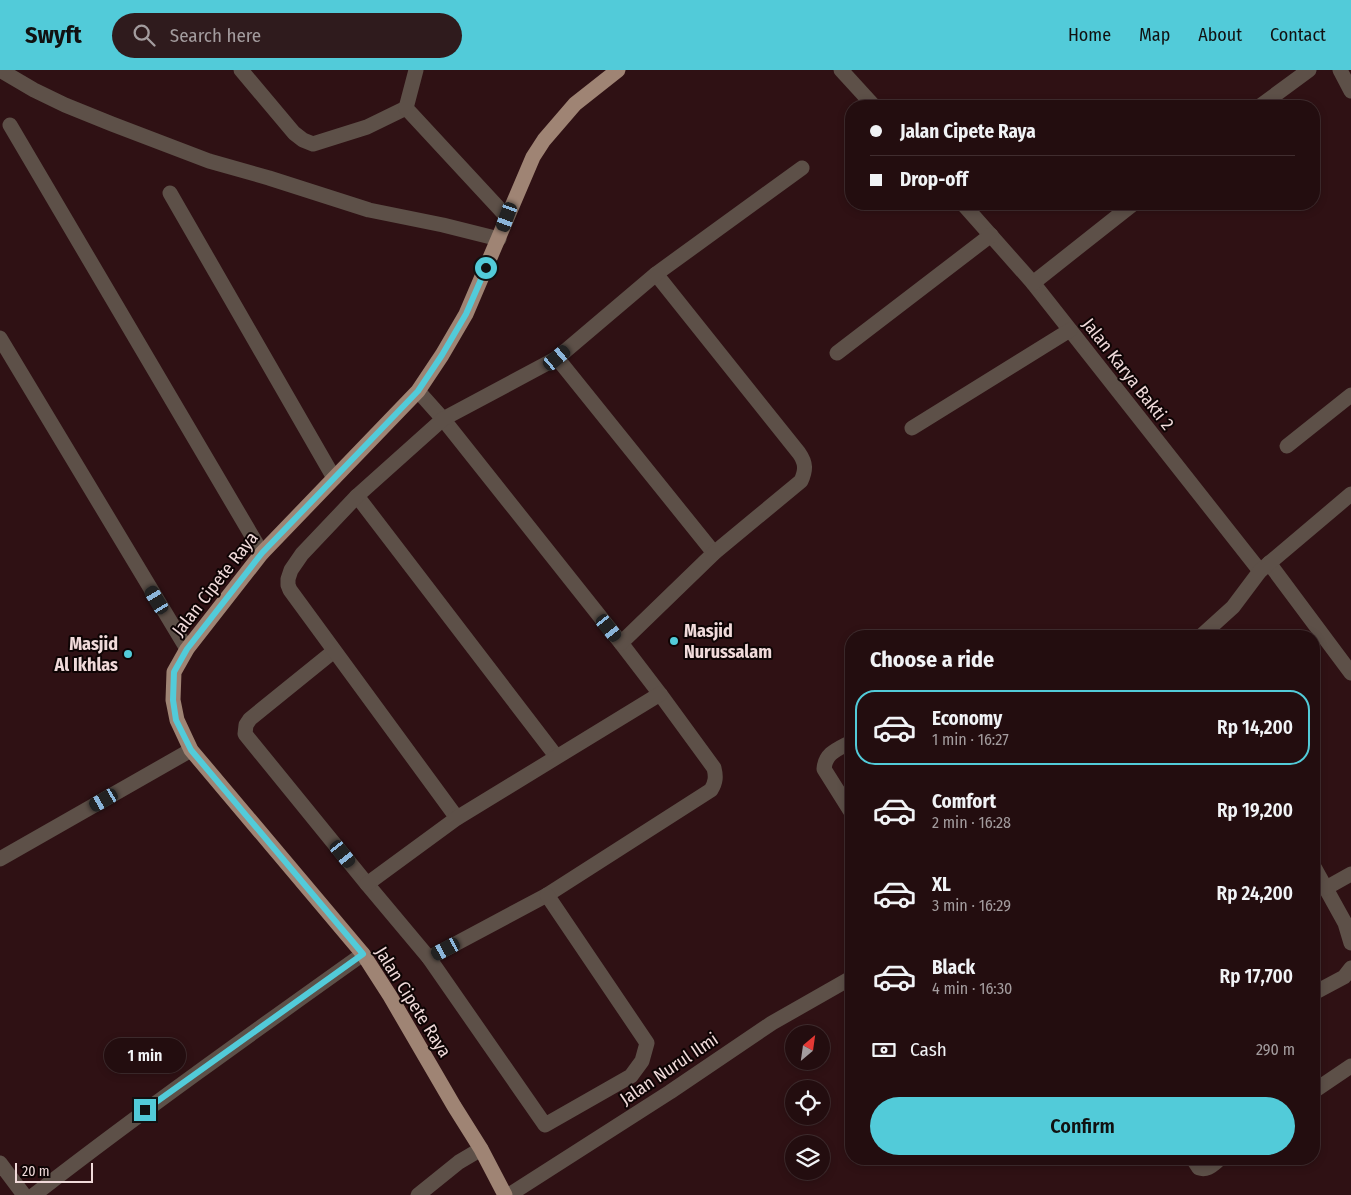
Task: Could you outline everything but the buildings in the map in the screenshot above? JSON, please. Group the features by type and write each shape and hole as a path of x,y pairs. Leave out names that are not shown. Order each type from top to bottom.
{"main road":[{"name":"Jalan Cipete Raya","path":"505,1195 481,1149 363,954 191,750 176,720 173,700 174,672 187,649 262,553 418,391 466,314 533,157 544,140 575,104 618,70"}],"street":[{"path":"0,70 65,105 209,161 369,210 443,225 499,240"},
{"path":"241,70 294,133 303,140 313,144 366,127 406,108 416,70"},
{"path":"841,70 868,100"},
{"path":"1268,100 1309,70"},
{"path":"1340,70 1351,90"},
{"path":"406,108 507,217"},
{"path":"10,125 262,553"},
{"path":"457,818 290,590 288,579 291,570 302,554 357,496 443,419 557,358 656,274 802,168"},
{"path":"170,193 334,478"},
{"name":"Jalan Karya Bakti 2","path":"969,210 1033,283 1316,630"},
{"path":"1033,283 1125,210"},
{"path":"837,353 991,234"},
{"path":"621,643 714,553 801,481 806,466 799,453 656,274"},
{"path":"912,428 1070,330"},
{"path":"0,338 187,649"},
{"path":"557,358 714,553"},
{"path":"418,391 443,419 621,643 714,768 716,774 711,790 547,895 429,958"},
{"path":"1287,446 1351,395"},
{"path":"1207,630 1233,606 1265,567 1351,494"},
{"path":"357,496 556,756"},
{"name":"Jalan Karya Bakti 2","path":"1320,635 1351,673"},
{"path":"334,651 250,719 246,725 245,734 429,958 545,1125 631,1076 642,1061 647,1043 547,895"},
{"path":"367,884 457,818 660,694"},
{"path":"845,746 828,756 824,762 824,769 845,802"},
{"path":"0,859 191,750"},
{"path":"1326,888 1351,874"},
{"path":"1320,877 1345,923 1351,943"},
{"path":"34,1195 191,1076 363,954"},
{"path":"1320,990 1344,977 1351,968"},
{"name":"Jalan Nurul Ilmi","path":"510,1195 670,1092 772,1023 845,981"},
{"path":"1320,1087 1351,1066"},
{"path":"418,1195 459,1162 481,1149"},
{"path":"0,1163 24,1195"},
{"path":"1197,1165 1203,1170 1212,1165"}],"place":[{"name":"Masjid Nurussalam","path":"674,641"},
{"name":"Masjid Al Ikhlas","path":"128,654"}],"route":[{"path":"145,1110 363,954 191,750 176,720 173,700 174,672 187,649 262,553 418,391 466,314 486,268"}]}
